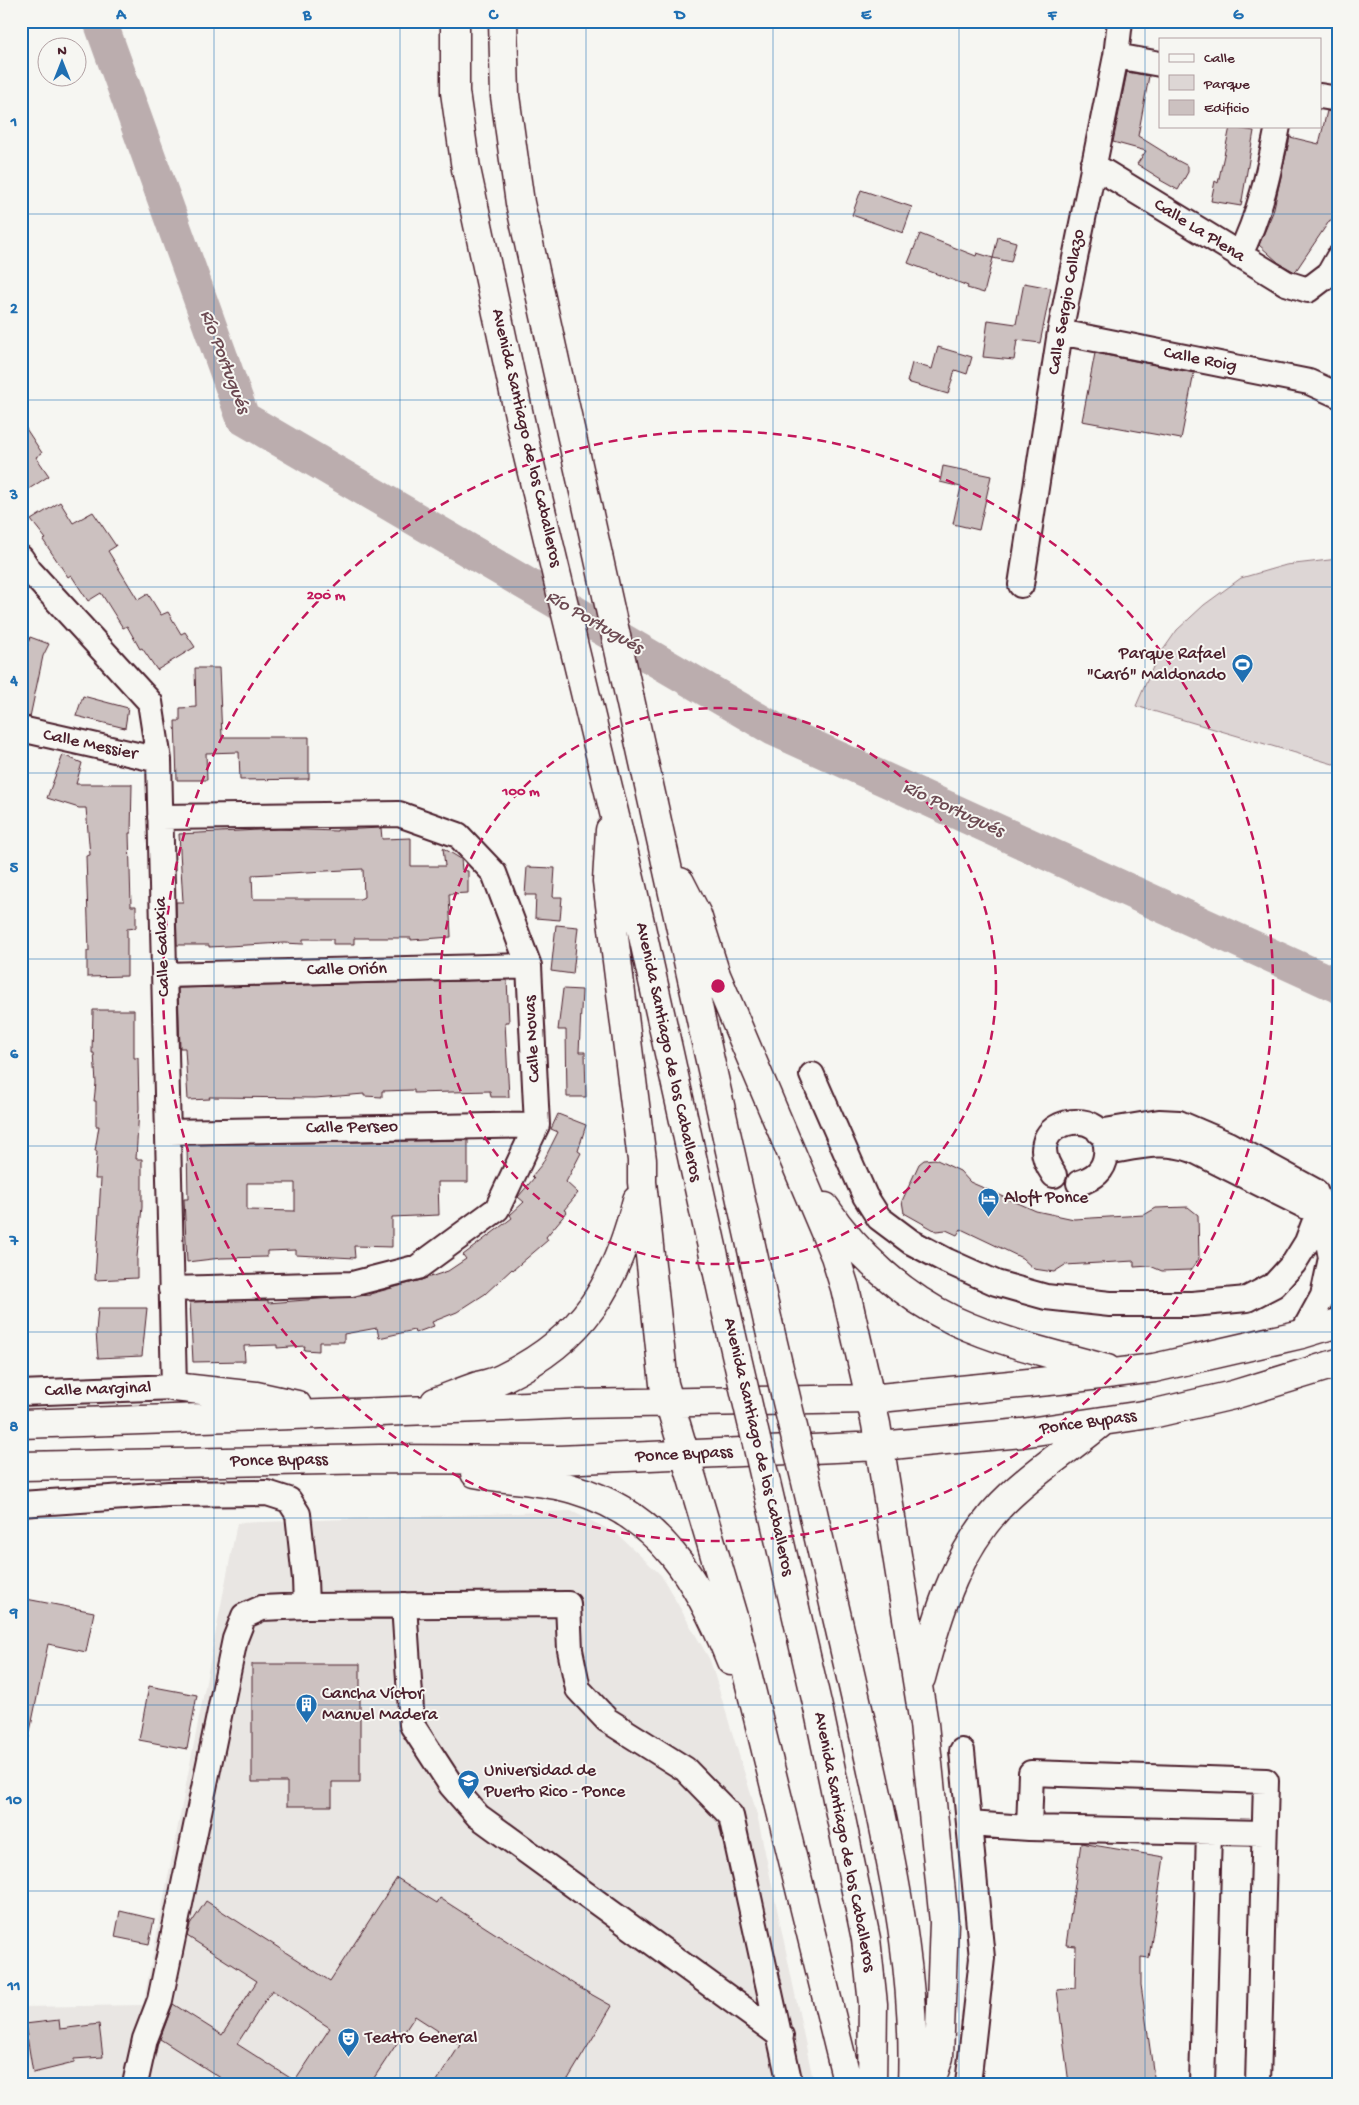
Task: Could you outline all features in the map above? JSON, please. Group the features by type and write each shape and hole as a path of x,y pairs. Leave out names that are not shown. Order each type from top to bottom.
{"highway":[{"name":"Avenida Santiago de los Caballeros","path":"455,21 455,92 464,160 526,448 633,891 730,1328 817,1703 866,1939 873,2004 872,2084"},
{"path":"504,22 505,96 520,203 579,475 666,857 686,910 716,975 835,1256 843,1280 880,1446 918,1687 936,1828 944,1922 939,2057 930,2084"},
{"path":"612,801 607,882 642,1160 642,1182 664,1384 734,1620 845,2072 845,2084"},
{"path":"686,910 768,1322 868,1750 901,1915 910,1999 912,2084"},
{"path":"798,1166 829,1214 853,1243 883,1273 916,1298 954,1320 1006,1340 1117,1372"},
{"path":"408,1411 502,1379 550,1350 568,1336 593,1307 609,1282 628,1236 642,1182"},
{"path":"21,1424 575,1404 870,1399 1059,1380 1154,1368 1302,1334 1338,1323"},
{"name":"Ponce Bypass","path":"21,1466 403,1460 558,1460 880,1446 1022,1433 1156,1413 1233,1395 1338,1363"},
{"path":"174,1387 256,1396 299,1405 322,1414"},
{"path":"918,1687 943,1603 963,1559 988,1519 1012,1494 1101,1422"},
{"path":"403,1460 500,1478 548,1483 574,1489 600,1500 641,1522 684,1566 700,1593 721,1637 746,1700 762,1729"}],"street":[{"name":"Calle Sergio Collazo","path":"1021,585 1060,332 1116,56 1120,21"},
{"path":"1116,56 1159,64"},
{"path":"1322,96 1338,99"},
{"path":"1238,256 1248,238 1266,187 1278,128"},
{"name":"Calle La Plena","path":"1093,165 1238,256 1286,283 1308,290 1329,274 1338,258"},
{"name":"Calle Roig","path":"1060,332 1309,382 1338,395"},
{"name":"Calle Galaxia","path":"21,558 29,570 150,702 159,760 174,1387"},
{"name":"Calle Messier","path":"21,729 159,760"},
{"name":"Calle Novas","path":"160,817 399,814 458,835 494,872 529,966 537,1124 497,1209 418,1267 352,1284 171,1289"},
{"name":"Calle Orión","path":"164,975 529,966"},
{"path":"812,1075 866,1196 879,1218 911,1242 947,1261 996,1283 1046,1298 1110,1304 1192,1304 1247,1299 1274,1285 1294,1263 1307,1242 1321,1205"},
{"path":"1054,1175 1046,1164 1044,1155 1044,1145 1048,1136 1063,1123 1083,1121 1103,1142 1105,1162 1100,1172 1092,1179 1080,1183"},
{"path":"1103,1142 1159,1122 1178,1123 1228,1144 1315,1192 1321,1205 1331,1258 1323,1296 1302,1334"},
{"name":"Calle Perseo","path":"168,1132 537,1124"},
{"path":"1321,1205 1338,1222"},
{"name":"Calle Marginal","path":"21,1393 174,1387"},
{"path":"21,1504 169,1494 268,1493 289,1500 298,1514 306,1606"},
{"path":"135,2084 144,2039 160,2000 234,1639 244,1616 262,1608 306,1606 568,1604 570,1650 578,1689 607,1720 685,1769 731,1816 781,2036 790,2084"},
{"path":"404,1605 412,1725 451,1785 478,1816 781,2036"},
{"path":"962,1751 982,1958 968,2084"},
{"path":"1029,1828 1031,1772 1266,1781 1258,2084"},
{"path":"969,1824 1029,1828 1264,1833"},
{"path":"1202,2084 1209,1832"}],"shaded area":[{"name":"Universidad de Puerto Rico - Ponce","path":"571,1511 616,1533 661,1575 710,1660 757,1814 814,2084 21,2084 21,2007 143,2005 237,1523"}],"green space":[{"name":"Parque Rafael \"Caró\" Maldonado","path":"1338,559 1338,762 1333,764 1136,706 1156,660 1177,630 1204,605 1241,578 1286,565"}],"building":[{"path":"1127,72 1149,76 1138,136 1188,166 1188,172 1178,190 1137,164 1146,151 1113,142"},
{"path":"1327,111 1338,112 1338,221 1330,220 1295,272 1279,263 1259,245 1273,212 1290,137 1319,144"},
{"path":"1230,128 1254,131 1241,206 1211,201 1215,181 1218,183"},
{"path":"861,190 912,207 903,233 852,215"},
{"path":"920,234 976,256 977,253 993,258 984,293 967,288 968,286 908,263"},
{"path":"998,237 1016,242 1011,262 993,258"},
{"path":"1024,283 1051,288 1040,343 1017,340 1014,360 983,357 988,320 1016,324"},
{"path":"938,347 972,357 967,374 955,370 948,394 907,382 912,363 932,369"},
{"path":"1095,353 1194,373 1181,439 1082,421"},
{"path":"21,421 42,453 36,457 49,476 21,494"},
{"path":"943,466 991,476 979,530 953,524 961,487 940,482"},
{"path":"60,502 73,523 93,512 116,546 108,551 138,600 148,594 161,615 168,612 181,634 185,632 195,647 157,670 142,648 140,649 127,626 123,628 101,593 88,601 71,575 68,577 43,540 46,539 31,520"},
{"path":"30,637 49,644 43,656 30,717 21,716 21,668"},
{"path":"195,668 219,668 222,737 309,737 309,779 240,780 239,752 206,753 207,780 177,780 175,721 180,721 180,708 196,707"},
{"path":"83,696 128,708 125,728 76,716"},
{"path":"63,755 82,763 76,784 132,784 131,833 129,833 131,906 136,906 136,928 127,929 127,976 87,977 87,951 89,951 86,856 90,855 86,808 79,808 47,798"},
{"path":"381,828 382,839 411,838 411,866 445,866 443,848 461,859 462,870 468,871 468,893 449,894 451,937 411,940 411,938 354,938 354,944 333,944 333,939 303,939 303,944 284,943 209,947 209,945 177,945 176,902 183,902 179,834 279,829 337,830","holes":["363,869 364,897 360,899 253,899 252,875"]},
{"path":"527,867 555,868 553,897 562,897 560,920 535,918 536,895 525,895"},
{"path":"556,925 578,927 573,974 551,971"},
{"path":"507,980 509,1022 505,1022 509,1097 491,1097 490,1091 414,1093 414,1090 382,1091 382,1097 364,1096 364,1094 315,1098 209,1097 210,1099 188,1100 185,1048 180,1048 178,988"},
{"path":"563,989 582,990 579,1052 585,1052 586,1097 567,1097 566,1030 558,1030"},
{"path":"93,1010 134,1010 134,1058 138,1058 139,1108 136,1159 142,1159 142,1207 137,1278 95,1280 101,1179 95,1179 97,1151 95,1151 99,1126 96,1126 96,1101 94,1101 96,1083 94,1053 92,1053"},
{"path":"558,1114 586,1125 578,1151 581,1153 566,1182 578,1193 564,1210 567,1212 546,1237 548,1240 485,1294 457,1312 432,1322 434,1326 415,1333 414,1330 379,1338 377,1328 344,1334 344,1342 319,1342 319,1351 304,1350 305,1346 277,1348 277,1345 244,1346 245,1361 193,1362 190,1302 268,1300 268,1303 370,1295 448,1271 466,1259 463,1255 512,1218 510,1215 524,1202 518,1197 534,1178 532,1176 542,1164 558,1132 551,1129"},
{"path":"468,1140 468,1182 438,1182 439,1215 392,1217 392,1247 354,1246 355,1258 296,1255 296,1250 267,1251 267,1257 221,1258 187,1262 184,1199 188,1199 187,1145","holes":["247,1183 295,1183 295,1211 247,1210"]},
{"name":"Aloft Ponce","path":"935,1159 960,1171 970,1182 1036,1211 1074,1219 1144,1215 1156,1208 1188,1207 1198,1215 1199,1259 1191,1270 1162,1271 1150,1266 1134,1267 1134,1261 1065,1265 1054,1272 1034,1269 1022,1258 961,1229 957,1235 946,1230 936,1231 904,1213 902,1201 919,1164 924,1160"},
{"path":"98,1308 147,1308 142,1356 98,1358 96,1332"},
{"path":"21,1598 94,1612 86,1652 48,1644 28,1741 21,1740"},
{"name":"Cancha Víctor Manuel Madera","path":"252,1664 360,1664 360,1782 332,1782 332,1806 287,1806 287,1782 252,1782"},
{"path":"149,1686 197,1695 187,1749 139,1740"},
{"path":"1081,1843 1164,1857 1149,1958 1141,1957 1141,1985 1155,2084 1069,2084 1057,1990 1075,1988 1076,1946 1066,1945"},
{"path":"397,1878 437,1903 440,1898 580,1988 612,2006 565,2084 435,2084 460,2045 415,2016 370,2084 230,2084 160,2039 173,2004 222,2035 257,1981 187,1936 190,1925 206,1901 330,1981","holes":["272,1990 330,2028 295,2081 237,2044"]},
{"path":"120,1911 154,1919 149,1944 115,1937"},
{"path":"59,2020 60,2029 99,2024 103,2057 74,2059 74,2063 33,2073 25,2024"}],"waterway":[{"name":"Río Portugués","path":"100,21 243,418 774,729 1338,986"}],"place":[{"name":"Parque Rafael \"Caró\" Maldonado","path":"1242,683"},
{"name":"Aloft Ponce","path":"988,1217"},
{"name":"Cancha Víctor Manuel Madera","path":"306,1723"},
{"name":"Universidad de Puerto Rico - Ponce","path":"468,1800"},
{"name":"Teatro General","path":"349,2057"}]}
